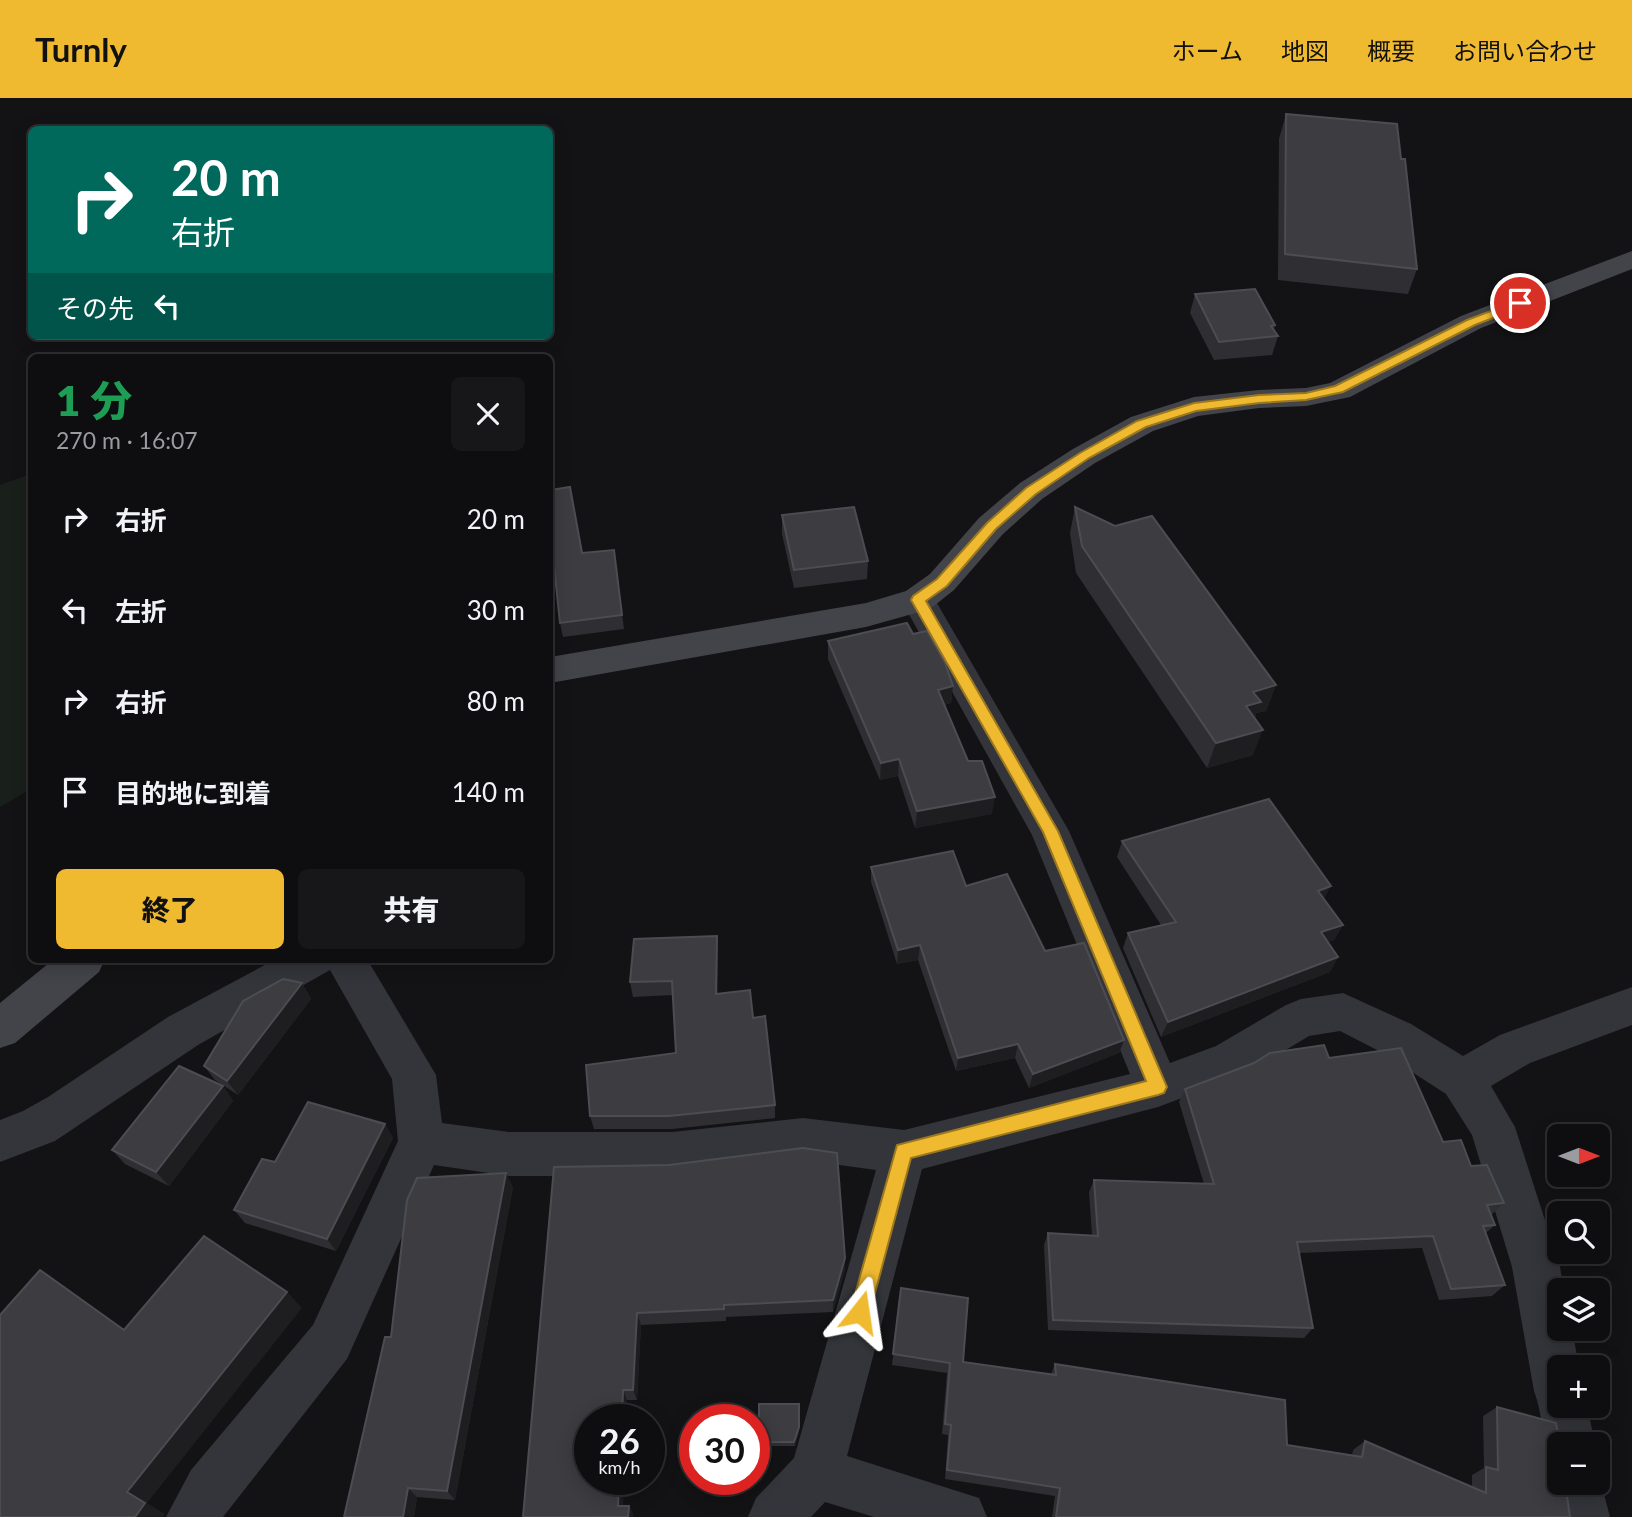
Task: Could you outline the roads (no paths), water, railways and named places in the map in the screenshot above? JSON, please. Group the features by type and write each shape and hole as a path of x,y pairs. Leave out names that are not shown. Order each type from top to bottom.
{"street":[{"path":"553,669 866,615 918,600 942,582 991,526 1031,491 1084,456 1142,424 1194,407 1259,399 1306,397 1339,390 1471,322 1632,259"},
{"path":"918,600 1050,831 1158,1087"},
{"path":"0,1029 78,963"},
{"path":"0,1141 12,1140 46,1121 184,1031 307,963"},
{"path":"193,1517 210,1489 330,1342 421,1142 414,1075 347,963"},
{"path":"1462,1080 1515,1049 1632,1006"},
{"path":"421,1142 509,1154 672,1154 803,1139 904,1152 1158,1087 1231,1060 1301,1018 1343,1012 1396,1038 1462,1080 1492,1127 1536,1268 1552,1355"},
{"path":"775,1517 816,1473 904,1152"},
{"path":"816,1473 960,1517"},
{"path":"1579,1495 1583,1517"}]}
